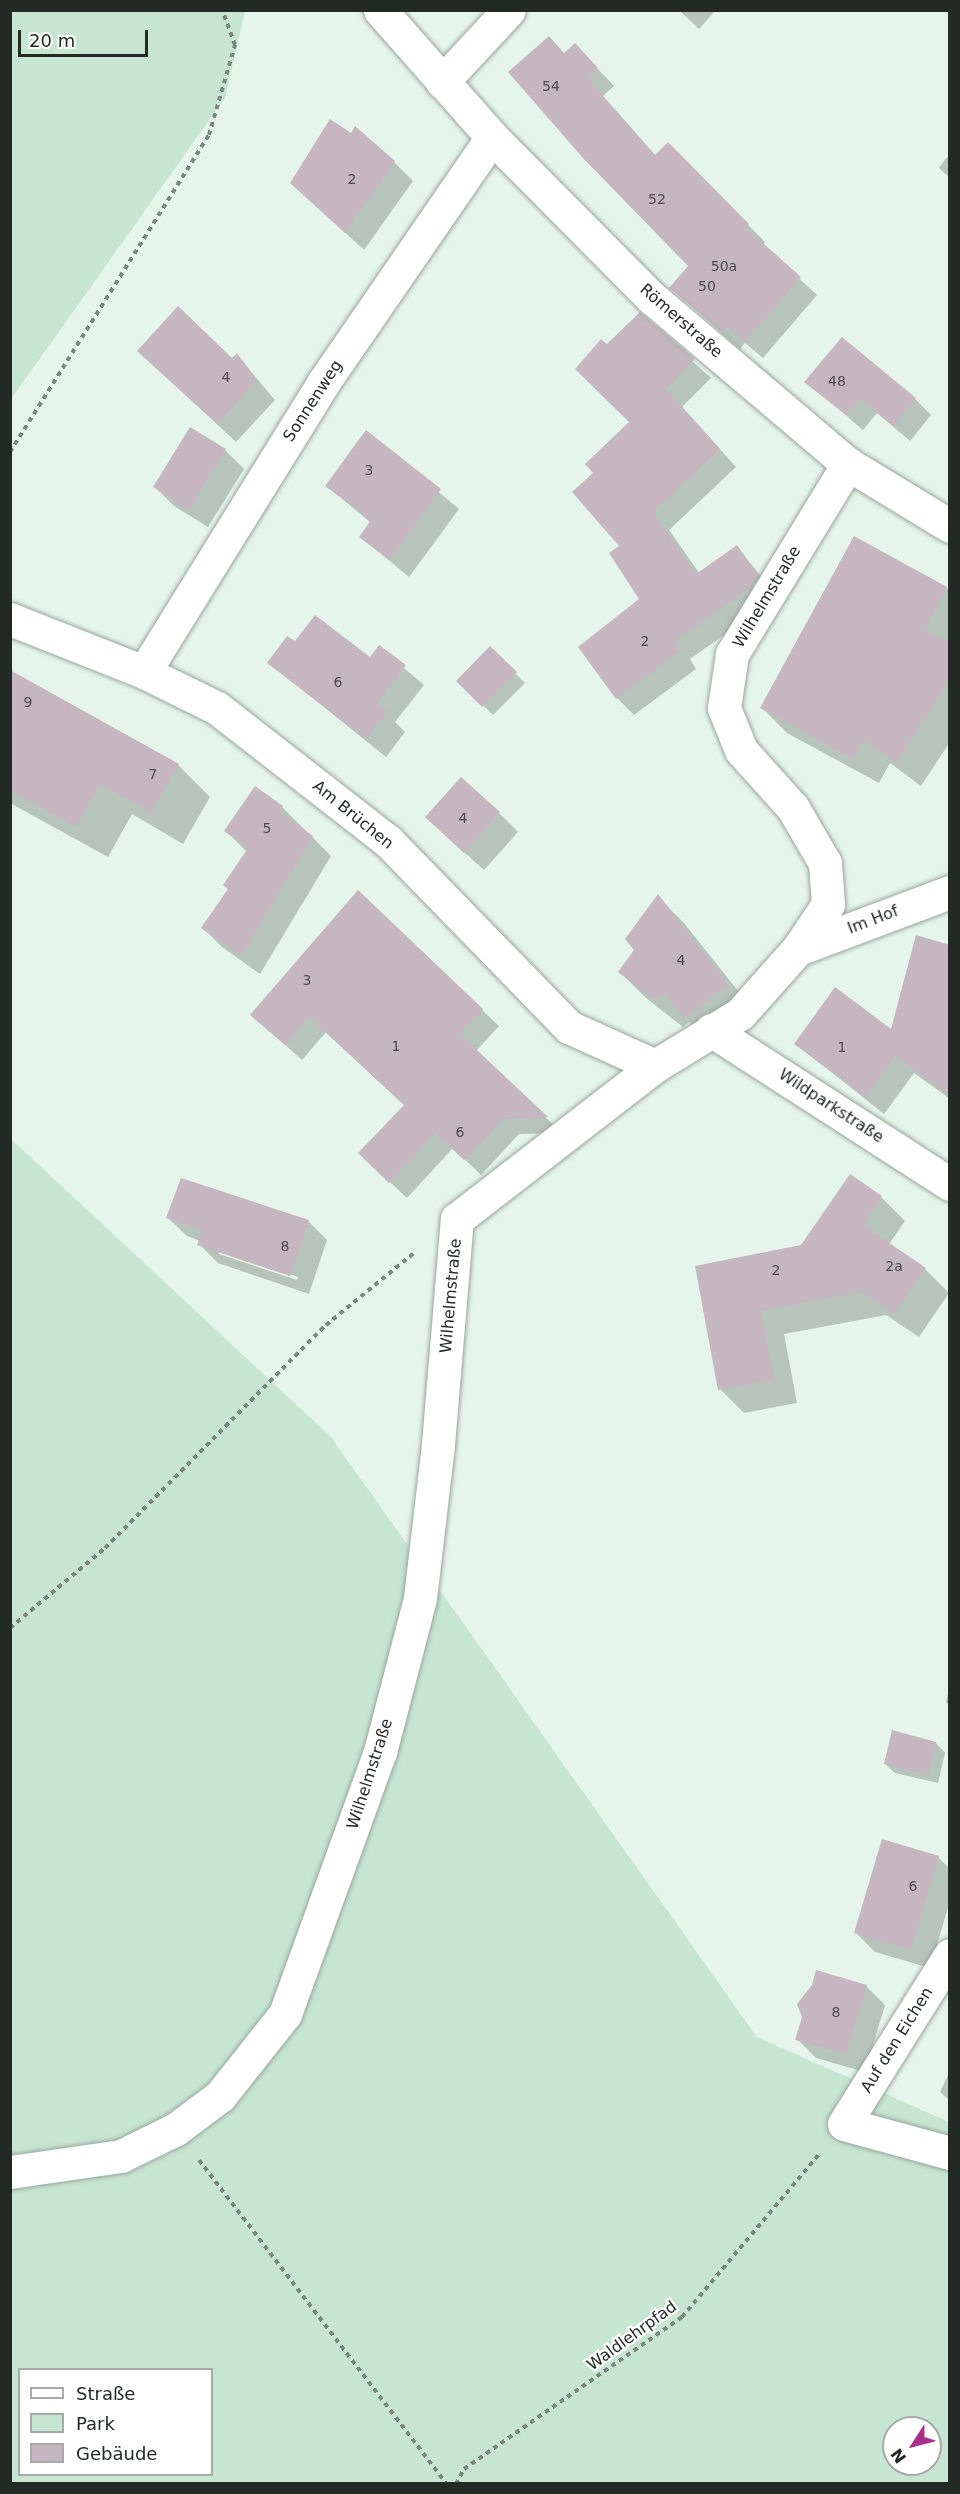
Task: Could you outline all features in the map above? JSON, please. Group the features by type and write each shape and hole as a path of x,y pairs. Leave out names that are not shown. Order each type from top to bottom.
{"street":[{"name":"Römerstraße","path":"380,10 441,82 492,137 652,298 848,464 950,526"},
{"path":"441,82 509,10"},
{"name":"Sonnenweg","path":"144,672 323,384 492,137"},
{"name":"Wilhelmstraße","path":"10,2172 121,2157 176,2129 220,2096 285,2014 380,1752 420,1598 438,1444 457,1219 655,1066 740,1014 798,949 828,904 825,863 793,808 741,750 724,708 732,654 848,464"},
{"name":"Am Brüchen","path":"10,620 144,672 217,708 388,841 569,1028 655,1066"},
{"name":"Im Hof","path":"798,949 950,892"},
{"name":"Wildparkstraße","path":"711,1030 946,1173"},
{"name":"Auf den Eichen","path":"844,2124 950,1955"},
{"path":"844,2124 950,2153"}],"path":[{"path":"10,452 209,135 235,45 222,10"},
{"path":"10,1628 105,1548 326,1325 457,1219"},
{"name":"Waldlehrpfad","path":"456,2484 464,2469 682,2317 844,2124"},
{"path":"176,2129 447,2484"}],"green space":[{"path":"11,10 245,11 225,98 11,399"},
{"path":"10,1138 331,1437 757,2037 949,2122 949,2483 11,2483"}],"building":[{"path":"549,36 564,53 575,43 598,68 587,78 655,155 668,142 749,224 746,228 801,277 745,342 727,327 722,332 669,288 688,266 583,158 508,72"},
{"path":"330,119 351,133 355,126 395,161 345,233 290,183"},
{"path":"178,306 232,358 237,353 257,380 217,424 137,351"},
{"path":"640,312 695,359 666,389 720,449 653,512 696,574 737,545 758,575 751,587 674,642 680,651 616,699 578,647 639,599 609,553 619,546 572,492 593,473 585,464 629,422 575,369 601,339 607,344"},
{"path":"842,337 916,398 893,426 860,399 846,415 804,382"},
{"path":"190,427 226,449 189,510 153,487"},
{"path":"366,430 441,489 389,560 359,537 371,520 325,486"},
{"path":"854,536 947,587 925,629 950,643 950,679 896,763 864,739 853,759 760,708"},
{"path":"315,615 370,657 379,645 406,665 377,704 387,712 366,739 267,663 287,636 295,641"},
{"path":"490,646 517,672 482,707 456,681"},
{"path":"10,670 179,764 151,813 100,784 76,827 10,790"},
{"path":"461,777 500,812 464,853 425,817"},
{"path":"255,786 283,806 279,812 313,836 241,956 201,928 228,889 223,885 248,848 224,831"},
{"path":"358,890 483,1009 460,1034 548,1117 503,1119 464,1160 435,1133 389,1183 358,1153 404,1105 309,1017 285,1045 250,1015"},
{"path":"658,894 728,984 684,1019 665,993 656,1001 618,972 634,950 625,939"},
{"path":"916,935 950,945 950,1096 895,1056 865,1097 794,1044 835,987 891,1029"},
{"path":"850,1174 882,1196 863,1225 926,1268 894,1314 861,1292 761,1311 774,1380 718,1390 695,1266 801,1245"},
{"path":"181,1178 309,1220 290,1276 197,1245 202,1230 166,1218"},
{"path":"892,1730 936,1742 929,1775 884,1764"},
{"path":"882,1839 939,1856 911,1950 854,1933"},
{"path":"816,1970 867,1985 846,2054 795,2040 802,2017 797,2004 812,1985"}]}
